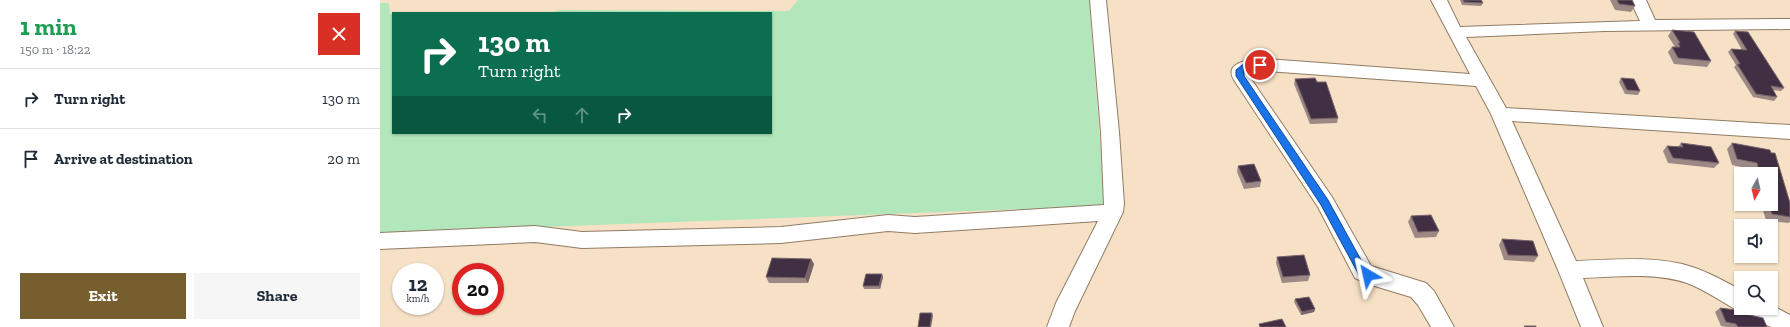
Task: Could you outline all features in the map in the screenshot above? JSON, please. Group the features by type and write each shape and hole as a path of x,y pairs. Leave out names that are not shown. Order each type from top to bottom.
{"street":[{"path":"1058,327 1064,310 1113,212 1110,132 1098,0"},
{"path":"1439,0 1500,114 1569,270 1592,327"},
{"path":"1638,0 1650,26"},
{"path":"1455,32 1650,26 1788,26"},
{"path":"1444,327 1426,298 1418,290 1368,275 1363,272 1325,202 1240,76 1240,70 1251,65 1268,65 1481,81"},
{"path":"1500,114 1790,132"},
{"path":"380,241 535,234 582,240 781,235 888,223 915,225 1113,212"},
{"path":"1569,270 1642,268 1666,270 1683,273 1704,281 1734,297"},
{"path":"1769,315 1790,326"}],"green space":[{"path":"798,0 1089,0 1105,206 380,233 380,3 389,3 390,14 392,15 392,134 772,134 772,12 552,12 561,10 789,11"}],"building":[{"path":"1463,0 1481,0 1483,3 1464,2"},
{"path":"1617,0 1632,0 1635,6 1619,4"},
{"path":"1672,30 1694,32 1711,61 1678,58 1672,47 1680,47 1678,43 1680,43"},
{"path":"1735,31 1748,32 1784,88 1771,86 1777,97 1756,94 1737,64 1740,64 1731,49 1747,50"},
{"path":"1315,78 1317,82 1326,82 1338,118 1311,119 1295,79"},
{"path":"1621,78 1634,79 1640,91 1627,90"},
{"path":"1681,143 1711,147 1719,163 1673,158 1667,146 1683,147"},
{"path":"1732,143 1770,150 1771,153 1775,153 1790,203 1790,217 1772,214 1771,211 1778,211 1778,167 1758,167 1757,163 1737,159"},
{"path":"1254,164 1261,181 1246,183 1238,166"},
{"path":"1431,215 1439,231 1418,232 1411,216"},
{"path":"1502,239 1533,241 1538,256 1508,255"},
{"path":"1304,255 1310,275 1283,277 1277,257"},
{"path":"772,258 811,259 805,278 766,277"},
{"path":"866,274 882,274 879,286 863,286"},
{"path":"1309,297 1315,309 1302,312 1295,299"},
{"path":"1720,308 1734,310 1734,315 1750,315 1763,318 1767,327 1738,327 1736,324 1726,322"},
{"path":"920,313 932,313 930,327 918,327"},
{"path":"1282,319 1286,327 1260,327 1259,324"},
{"path":"1524,326 1536,326 1536,327 1525,327"}],"route":[{"path":"1260,65 1245,67 1240,70 1240,76 1325,202 1363,272 1368,275"}]}
